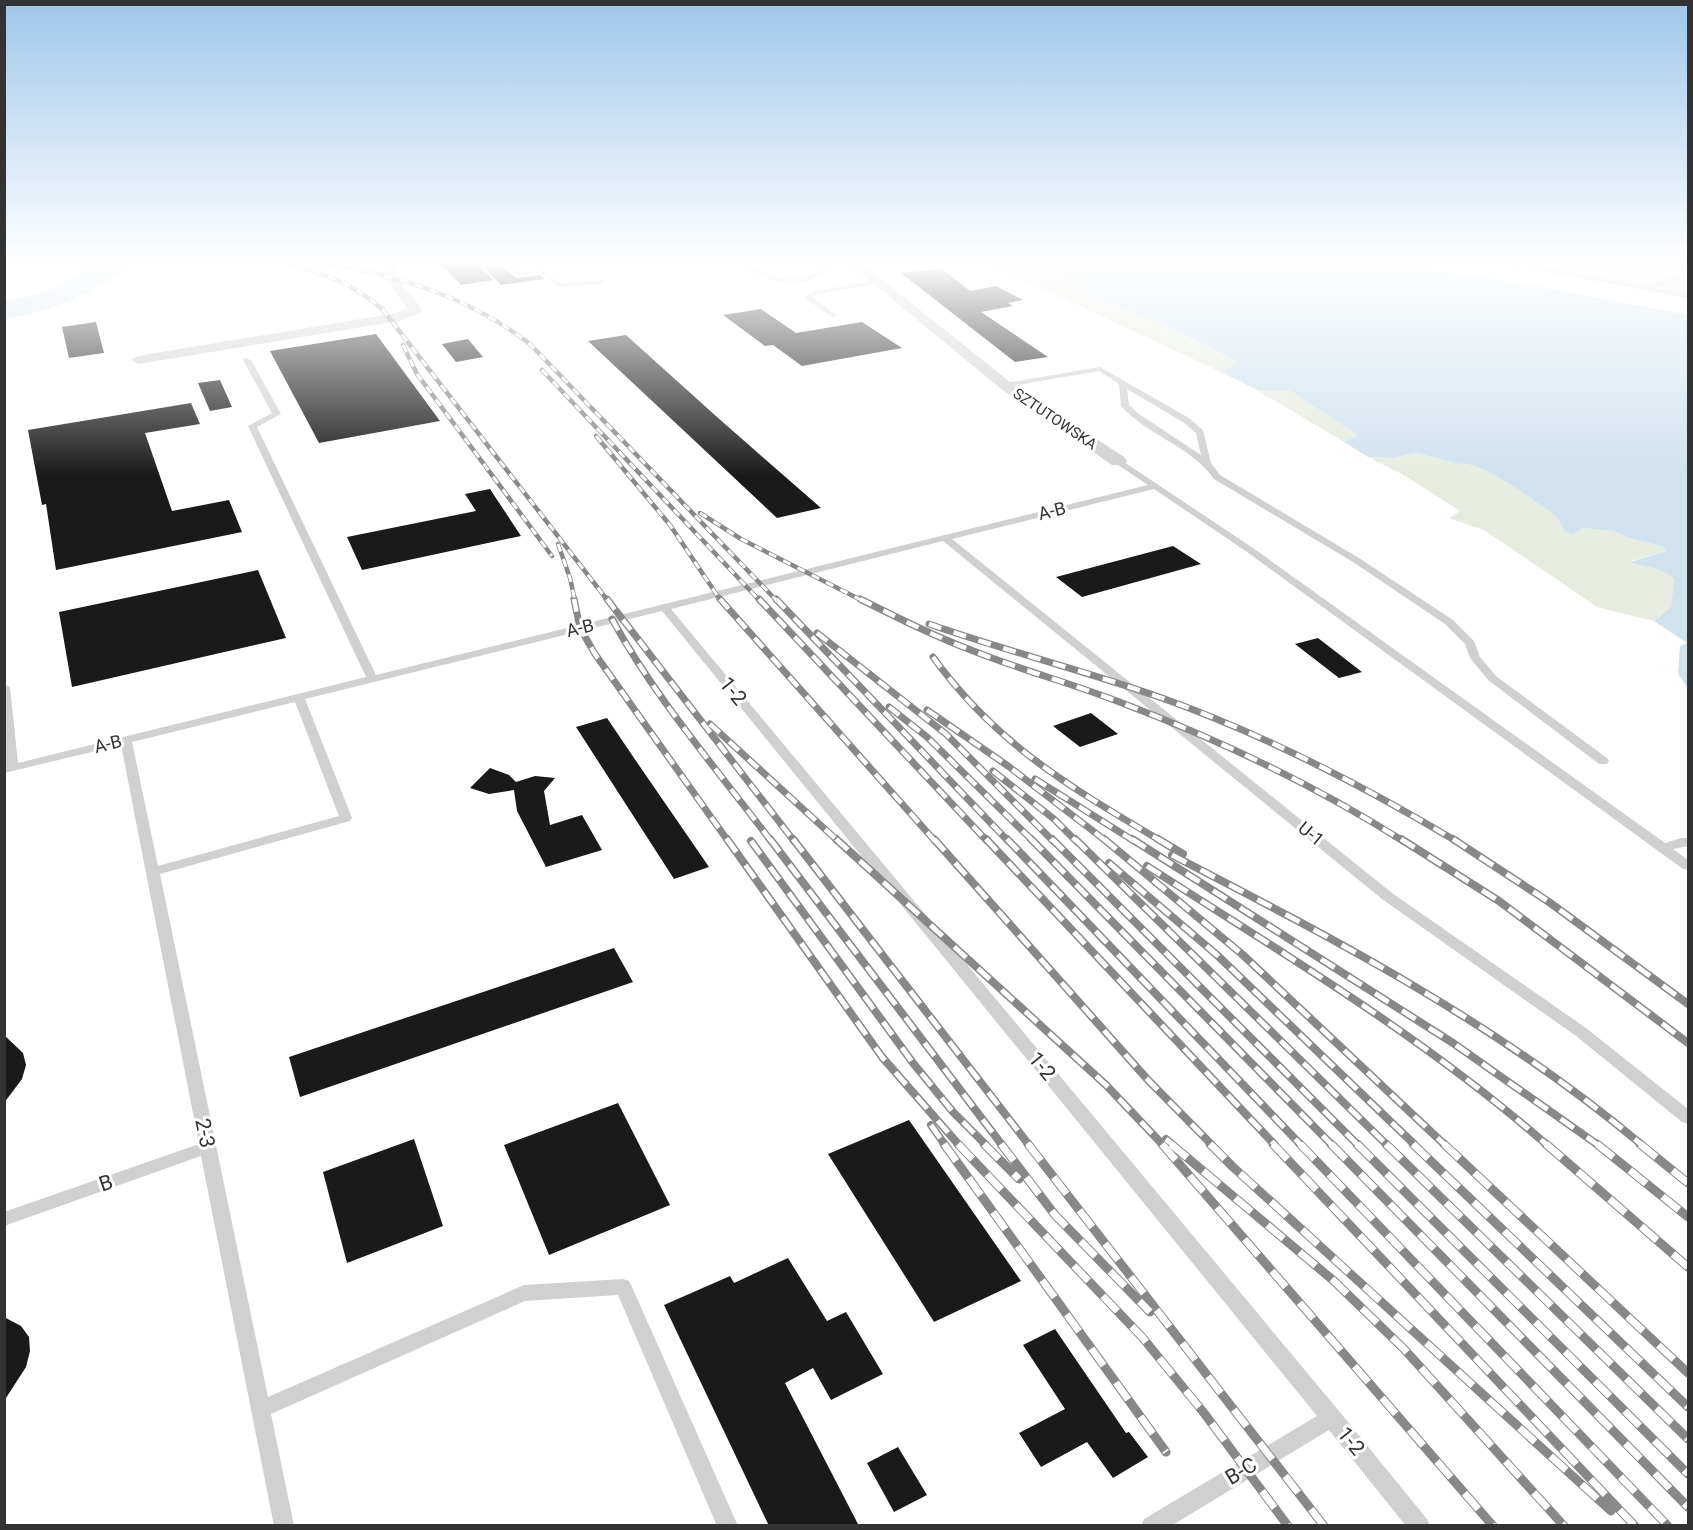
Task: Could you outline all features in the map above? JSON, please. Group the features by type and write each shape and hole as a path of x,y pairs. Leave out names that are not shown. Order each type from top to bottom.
{"street":[{"path":"138,360 300,333"},
{"name":"SZTUTOWSKA","path":"941,333 1005,385 1118,461"}],"lane":[{"path":"247,360 277,414 252,426 372,679"},
{"path":"1005,385 1100,369 1186,420 1200,432 1207,463"},
{"path":"1123,382 1125,406 1136,416 1207,463 1217,477 1356,560 1449,622 1470,643 1475,658 1492,678 1603,761"},
{"path":"1118,461 1250,550 1689,866"},
{"name":"A-B","path":"8,769 1156,486"},
{"name":"U-1","path":"943,537 1387,896 1581,1032 1689,1118"},
{"name":"1-2","path":"664,607 1420,1526"},
{"path":"4,687 8,769"},
{"path":"153,872 346,819 300,697"},
{"name":"2-3","path":"126,740 284,1526"},
{"path":"1663,848 1689,842"},
{"name":"B","path":"4,1219 208,1147"},
{"path":"261,1409 524,1293 623,1287 728,1526"},
{"name":"B-C","path":"1151,1526 1332,1419"}],"shaded area":[{"path":"1138,333 1179,333 1237,362 1221,372"},
{"path":"1257,390 1289,390 1357,435 1344,442"},
{"path":"1417,453 1481,468 1493,474 1551,512 1565,532 1573,535 1582,528 1613,531 1629,538 1661,546 1667,551 1631,561 1641,566 1662,569 1674,579 1671,607 1654,621 1597,607 1484,530 1449,518 1460,511 1402,474 1368,457 1392,458"}],"water":[{"path":"1179,333 1688,333 1688,689 1678,674 1680,646 1687,643 1654,621 1671,607 1674,579 1658,569 1630,562 1667,551 1661,546 1629,538 1613,531 1582,528 1573,535 1565,532 1551,512 1481,468 1417,453 1392,458 1368,457 1344,442 1357,435 1289,390 1257,390 1221,372 1237,362"}],"building":[{"path":"63,333 99,333 104,353 69,358"},
{"path":"748,333 880,333 902,348 802,366 773,345 765,346"},
{"path":"978,333 1013,333 1048,357 1015,362"},
{"path":"376,334 440,421 319,443 270,351"},
{"path":"626,335 821,508 777,518 588,341"},
{"path":"468,339 483,357 456,362 442,344"},
{"path":"220,380 232,407 210,411 198,383"},
{"path":"191,403 200,424 145,433 172,511 229,500 242,532 56,570 46,504 42,505 28,430"},
{"path":"490,489 521,536 362,570 347,537 476,511 465,494"},
{"path":"1173,546 1201,564 1082,597 1056,577"},
{"path":"258,570 286,638 72,687 59,612"},
{"path":"1318,638 1362,672 1339,678 1295,644"},
{"path":"1091,713 1118,734 1080,747 1053,726"},
{"path":"607,718 709,867 674,879 576,727"},
{"path":"490,768 509,775 516,782 535,776 555,778 544,791 550,825 582,815 602,850 546,867 517,811 514,790 489,794 470,788"},
{"path":"614,948 633,982 300,1097 289,1057"},
{"path":"4,1035 23,1053 26,1065 22,1079 4,1103"},
{"path":"618,1103 670,1205 549,1255 504,1145"},
{"path":"909,1120 1021,1281 934,1322 828,1154"},
{"path":"414,1139 443,1226 347,1263 323,1172"},
{"path":"788,1258 827,1321 846,1312 883,1374 831,1400 813,1368 785,1383 859,1526 769,1526 664,1305 730,1276 734,1283"},
{"path":"4,1317 21,1326 29,1337 30,1351 26,1367 4,1401"},
{"path":"1055,1329 1126,1433 1129,1432 1148,1457 1113,1478 1087,1442 1041,1467 1019,1433 1065,1409 1023,1345"},
{"path":"898,1447 927,1495 894,1512 867,1463"}],"railway":[{"path":"401,333 608,601"},
{"path":"515,333 530,344 777,601"},
{"path":"403,345 417,374 552,556"},
{"path":"542,370 760,601"},
{"path":"596,436 670,525 721,601"},
{"path":"700,513 741,539 863,601"},
{"path":"558,544 575,601"},
{"path":"574,599 580,628 595,654 728,841"},
{"path":"607,599 794,841"},
{"path":"720,599 935,841"},
{"path":"759,599 987,841"},
{"path":"776,599 1008,841"},
{"path":"860,599 961,646 1104,696 1231,748 1301,782 1403,841"},
{"path":"612,619 647,677 687,733 771,841"},
{"path":"929,624 1133,688 1200,712 1312,762 1456,841"},
{"path":"817,633 946,734 1053,841"},
{"path":"933,657 982,715 1036,761 1096,802 1161,841"},
{"path":"889,707 927,737 1032,840"},
{"path":"927,710 1008,766 1106,841"},
{"path":"710,724 838,841"},
{"path":"993,771 1054,819 1076,841"},
{"path":"1035,779 1134,841"},
{"path":"727,839 882,1057 959,1145"},
{"path":"770,839 1002,1145"},
{"path":"793,839 1029,1145"},
{"path":"836,839 1106,1085 1163,1145"},
{"path":"934,839 1148,1080 1212,1145"},
{"path":"986,839 1275,1145"},
{"path":"1007,839 1301,1145"},
{"path":"1052,839 1357,1144"},
{"path":"1075,839 1387,1145"},
{"path":"1104,839 1243,955 1445,1145"},
{"path":"1132,839 1453,1043 1598,1145"},
{"path":"1158,839 1183,854"},
{"path":"1401,839 1499,901 1688,1043"},
{"path":"1453,839 1549,902 1688,1004"},
{"path":"1032,840 1332,1145"},
{"path":"751,841 913,1063 953,1112 986,1145"},
{"path":"1172,855 1356,953 1474,1023 1587,1101 1642,1145"},
{"path":"1109,863 1217,955 1415,1145"},
{"path":"1147,866 1353,998 1452,1068 1547,1145"},
{"path":"931,1125 945,1145"},
{"path":"1166,1139 1173,1145"},
{"path":"944,1144 1166,1452"},
{"path":"958,1144 1142,1337 1204,1413 1288,1526"},
{"path":"984,1144 1019,1179"},
{"path":"1001,1144 1055,1215 1150,1312"},
{"path":"1028,1144 1324,1526"},
{"path":"1162,1144 1493,1526"},
{"path":"1171,1144 1334,1281 1404,1349 1564,1526"},
{"path":"1210,1144 1611,1511"},
{"path":"1273,1144 1635,1526"},
{"path":"1300,1144 1668,1526"},
{"path":"1331,1144 1688,1507"},
{"path":"1357,1144 1688,1474"},
{"path":"1386,1144 1688,1439"},
{"path":"1413,1144 1688,1407"},
{"path":"1444,1144 1688,1373"},
{"path":"1546,1144 1688,1267"},
{"path":"1597,1144 1688,1217"},
{"path":"1640,1144 1688,1183"}]}
